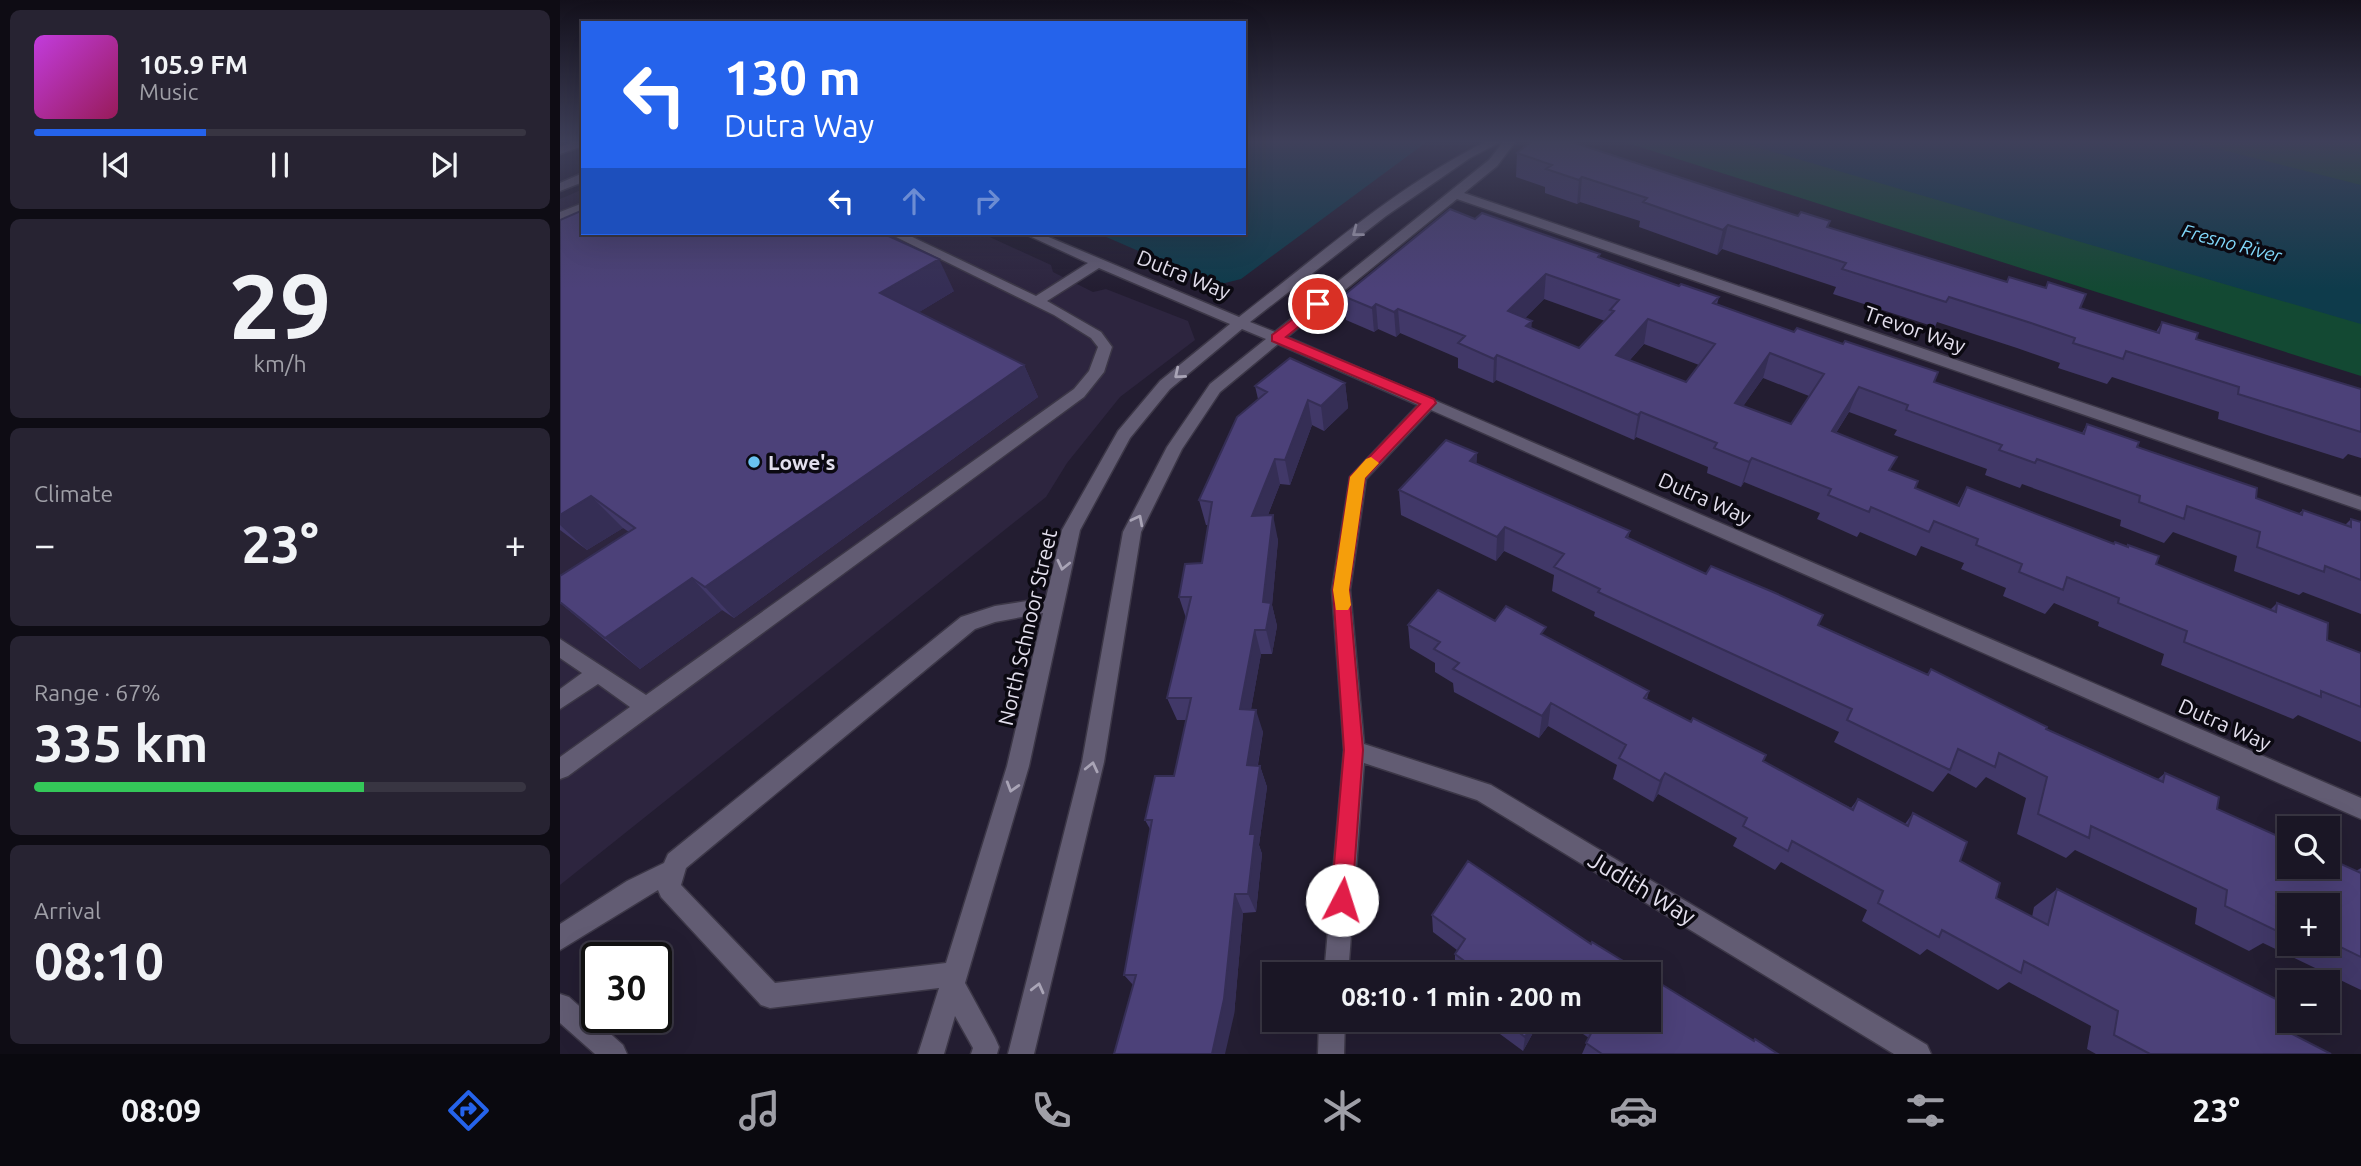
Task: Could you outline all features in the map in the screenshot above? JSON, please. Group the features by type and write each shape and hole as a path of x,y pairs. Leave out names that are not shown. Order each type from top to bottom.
{"street":[{"name":"North Schnoor Street","path":"931,1054 1018,766 1071,530 1124,435 1165,385 1241,322 1416,190"},
{"path":"1021,1054 1093,762 1132,532 1175,447 1215,388 1460,190"},
{"name":"Trevor Way","path":"1455,194 2361,504"},
{"path":"560,217 581,208"},
{"path":"560,769 1079,393 1093,379 1103,360 1105,347 1096,335 1037,301 898,235"},
{"name":"Dutra Way","path":"1034,235 1429,403 2361,809"},
{"path":"1037,301 1097,263"},
{"path":"1337,962 1354,750 1341,590 1358,477 1429,403"},
{"path":"984,1054 986,1047 953,980 770,996 668,889 676,862 968,623 995,614 1054,604"},
{"path":"560,647 646,707"},
{"path":"560,700 598,673"},
{"name":"Judith Way","path":"1354,750 1483,792 1918,1054"},
{"path":"560,938 635,889 674,870"},
{"path":"560,1006 614,1054"},
{"path":"1331,1054 1332,1032"}],"shaded area":[{"path":"581,190 581,235 985,235 1051,265 1053,272 1093,292 1106,289 1188,321 1195,340 1120,397 1067,463 1046,497 560,885 560,199"}],"green space":[{"path":"1776,190 2361,190 2361,376"}],"water":[{"path":"1246,190 1361,190 1241,279 1217,285 1102,235 1246,235"},
{"name":"Fresno River","path":"1904,190 2361,190 2361,324"}],"building":[{"path":"1623,190 1719,190 1798,216 1801,212 1830,221 1827,227 2007,282 2009,277 2046,288 2048,282 2086,294 2080,308 2159,333 2162,322 2198,333 2196,339 2361,389 2361,432 2238,394 2239,387 2126,351 2123,359 2073,343 2075,338 2031,323 1949,297 1946,302 1842,269 1846,263 1728,225 1723,230 1643,202 1647,198"},
{"path":"1450,209 1475,219 1482,213 1600,254 1598,257 1679,286 1681,284 1719,297 1713,303 1794,332 1797,328 1843,344 1845,341 1938,372 1934,382 2084,434 2087,424 2139,442 2137,447 2257,488 2256,498 2302,515 2303,510 2351,527 2351,519 2361,522 2361,580 2325,566 2324,572 2257,547 2260,532 2187,506 2184,519 2139,502 2140,496 2037,459 2035,463 1999,450 2002,445 1906,410 1908,405 1859,387 1832,431 1897,457 1889,470 1918,481 1915,488 1959,506 1967,487 2114,544 2128,545 2159,556 2156,564 2276,612 2277,603 2328,623 2327,640 2361,653 2361,707 2321,691 2321,697 2184,642 2187,631 2118,603 2119,598 2067,577 2063,590 2019,572 2022,564 1976,545 1978,539 1934,521 1929,532 1871,507 1869,512 1828,495 1831,489 1752,458 1749,462 1714,448 1717,443 1641,412 1638,415 1497,355 1494,359 1458,343 1465,336 1398,309 1394,312 1376,304 1372,308 1343,296","holes":["1546,274 1619,300 1610,310 1614,311 1579,348 1526,326 1532,321 1508,311","1648,319 1715,344 1686,382 1616,355","1770,353 1824,374 1791,424 1735,403"]},
{"name":"Lowe's","path":"581,211 581,235 886,235 939,259 880,293 1024,365 705,587 692,578 605,638 560,602 560,576 635,528 591,496 560,515 560,220"},
{"path":"1290,358 1345,383 1321,406 1308,400 1285,460 1275,459 1252,516 1273,515 1263,602 1271,603 1266,630 1255,630 1240,709 1256,710 1247,765 1260,766 1250,834 1255,834 1248,894 1235,894 1224,999 1212,1054 1114,1054 1136,975 1124,975 1152,820 1145,820 1155,776 1174,776 1191,698 1167,698 1191,597 1179,597 1185,564 1202,563 1212,502 1199,500 1237,417 1267,392 1255,386"},
{"path":"1446,440 1477,453 1470,461 1630,531 1626,537 1706,574 1711,566 1773,592 1823,615 1818,625 1928,675 1931,669 2047,727 2046,729 2163,782 2165,773 2219,797 2217,809 2277,836 2277,879 2340,879 2340,863 2361,873 2361,957 2340,947 2340,893 2277,893 2277,931 2225,906 2227,890 2091,826 2089,838 2038,814 2047,777 1999,753 1995,767 1958,749 1950,770 1847,720 1852,709 1598,592 1600,589 1554,567 1564,554 1505,527 1497,537 1399,490"},
{"path":"1438,590 1495,621 1506,606 1546,627 1541,634 1649,691 1644,698 1691,722 1693,718 1766,755 1763,761 1853,810 1858,799 1908,826 1913,813 1967,842 1960,861 2000,883 1996,898 2048,925 2057,889 2277,999 2277,1033 2290,1033 2331,1054 2150,1054 2114,1035 2118,1011 2024,961 2021,973 1942,930 1939,937 1878,903 1883,891 1792,841 1788,851 1743,826 1747,818 1665,773 1660,781 1619,758 1626,745 1551,703 1542,716 1453,669 1459,663 1434,649 1440,642 1408,625"},
{"path":"1468,861 1591,944 1592,942 1625,962 1466,962 1455,954 1465,939 1432,915"},
{"path":"1661,984 1778,1054 1602,1054 1586,1043 1592,1032 1661,1032"}],"slow traffic":[{"path":"1342,605 1341,590 1358,477 1371,463"}],"place":[{"name":"Lowe's","path":"754,462"}],"route":[{"path":"1318,304 1276,338 1429,403 1358,477 1341,590 1354,750 1342,900"}]}
